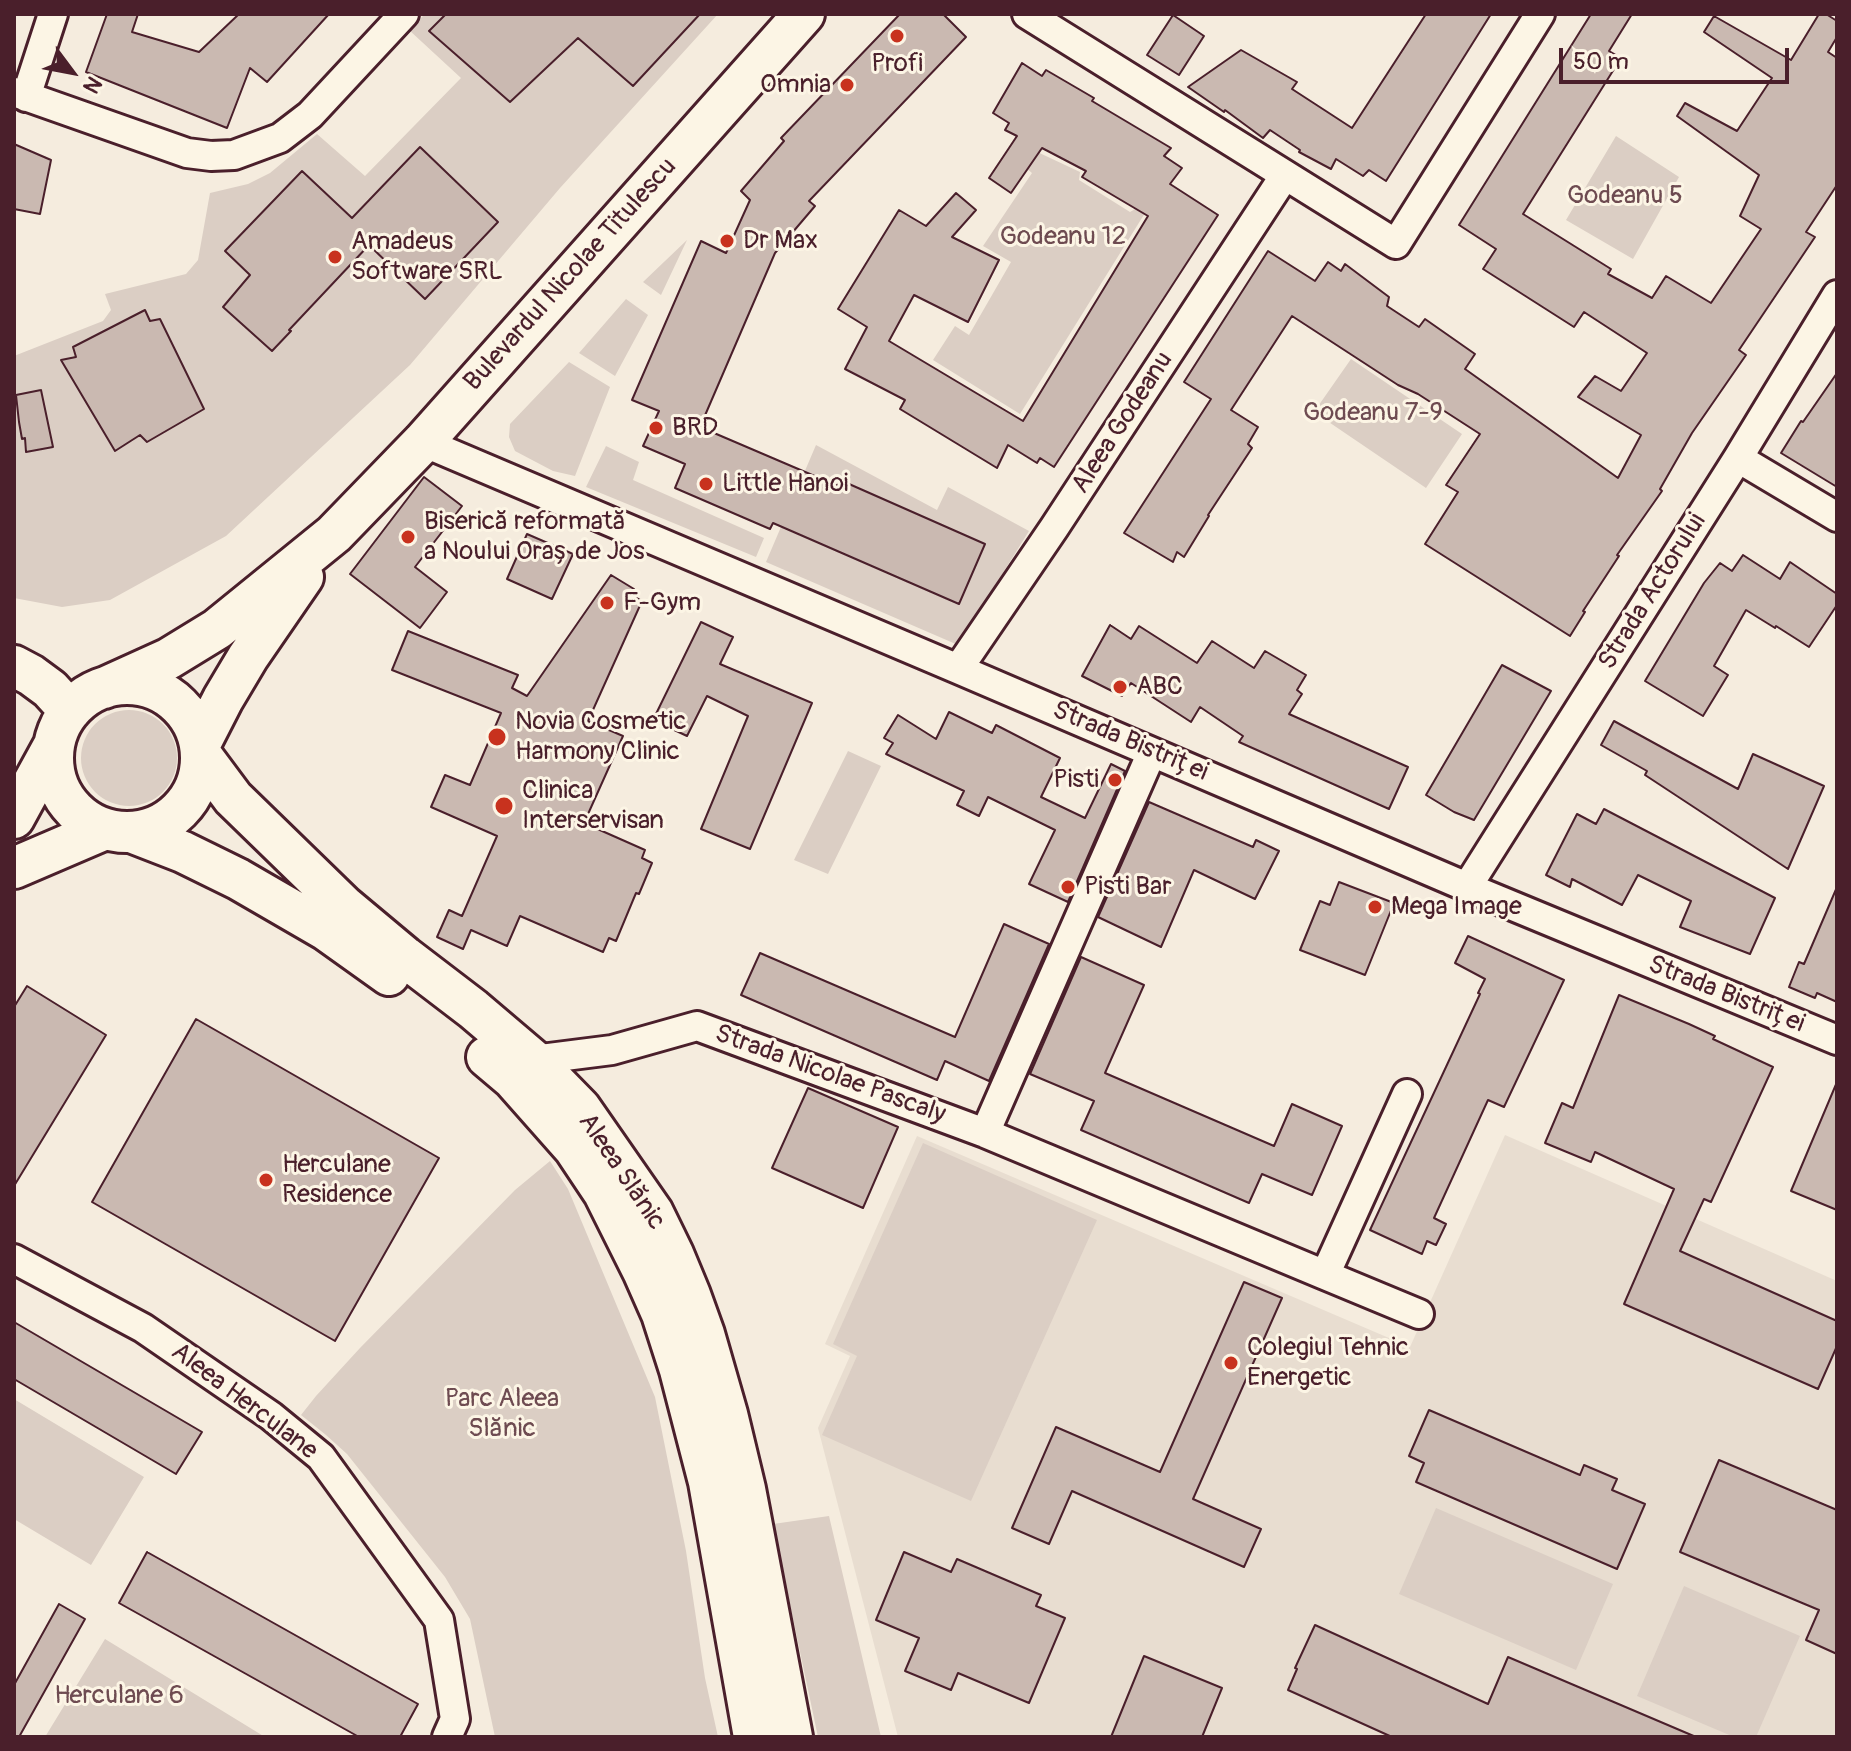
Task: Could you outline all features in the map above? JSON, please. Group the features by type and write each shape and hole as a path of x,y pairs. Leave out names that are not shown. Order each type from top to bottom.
{"main road":[{"name":"Bulevardul Nicolae Titulescu","path":"104,688 168,659 217,629 334,534 423,442 804,14"},
{"name":"Bulevardul Nicolae Titulescu","path":"201,749 223,699 248,657 334,534"},
{"path":"14,666 50,689 62,728 53,768 60,791 72,809 87,822 119,831"},
{"path":"14,818 62,728 85,697 114,685 134,684 163,693 193,723 201,749 199,777 191,796 178,812 153,828 119,831 14,868"},
{"name":"Aleea Slănic","path":"201,749 233,798 344,906 533,1060 580,1108 653,1213 690,1295 745,1489 792,1737"},
{"name":"Aleea Slănic","path":"119,831 183,852 238,879 326,930 412,993 513,1079 574,1148 604,1193 643,1271 662,1314 680,1370 709,1482 754,1737"}],"street":[{"path":"53,14 20,94 187,153 211,156 234,155 280,138 310,115 404,14"},
{"path":"1027,14 1396,244 1540,14"},
{"name":"Aleea Godeanu","path":"958,669 1285,175"},
{"name":"Strada Actorului","path":"1467,887 1738,458 1837,295"},
{"name":"Strada Bistriței","path":"423,442 1467,887 1837,1040"},
{"path":"1738,458 1837,517"},
{"path":"985,1133 1152,752"},
{"name":"Strada Nicolae Pascaly","path":"533,1060 612,1050 697,1026 985,1133 1419,1314"},
{"path":"1325,1275 1407,1094"},
{"name":"Aleea Herculane","path":"14,1259 143,1328 271,1416 321,1457 439,1620 455,1719 447,1737"}],"shaded area":[{"path":"1505,1135 1837,1281 1837,1737 898,1737 818,1428 850,1356 825,1344 917,1136 1410,1347"}],"green space":[{"path":"425,14 446,14 430,31 510,102 578,38 633,86 700,14 718,14 560,188 410,365 226,536 110,600 62,607 14,598 14,356 103,321 111,310 105,294 186,274 198,260 210,193 248,184 270,173 317,134 365,176 461,78 409,30","holes":["420,147 498,222 425,298 369,245 298,320 225,251 302,171 352,218","145,311 150,321 160,319 204,409 147,442 140,435 115,451 62,360 76,357 73,347"]},
{"name":"Godeanu 5","path":"1616,136 1679,177 1633,259 1566,220"},
{"name":"Godeanu 12","path":"1031,149 1080,172 1079,180 1130,212 1137,208 1145,213 1020,414 933,360 955,326 969,335 1011,262 983,246 1032,173 1020,163"},
{"path":"687,240 661,295 643,282"},
{"path":"626,299 648,315 615,376 579,353"},
{"name":"Godeanu 7-9","path":"1351,359 1462,434 1426,488 1314,412"},
{"path":"569,362 610,387 575,476 553,471 515,451 509,437 510,424"},
{"path":"816,445 937,510 948,487 1029,531 958,645 766,562","holes":["840,480 858,487 854,496 895,514 899,506 925,517 922,526 961,543 964,535 985,544 959,603 814,541"]},
{"path":"606,446 639,462 633,480 764,538 756,557 586,487"},
{"path":"129,710 147,714 163,724 173,740 177,758 173,776 163,792 147,802 129,806 111,802 95,792 85,776 81,758 85,740 95,724 111,714"},
{"path":"848,751 881,766 828,874 794,860"},
{"path":"923,1143 1097,1220 971,1501 822,1435 857,1356 833,1344"},
{"name":"Parc Aleea Slănic","path":"550,1161 568,1189 655,1397 686,1551 705,1678 718,1737 495,1737 470,1619 445,1577 347,1454 301,1415 360,1348 515,1190"},
{"path":"14,1399 144,1477 91,1565 14,1519"},
{"path":"1436,1508 1613,1584 1576,1670 1399,1594"},
{"path":"829,1516 881,1737 818,1737 773,1524"},
{"path":"1684,1586 1800,1636 1756,1737 1734,1737 1637,1696"},
{"name":"Herculane 6","path":"105,1639 265,1737 45,1737"}],"building":[{"path":"107,14 138,14 132,32 199,52 239,14 329,14 267,82 250,68 227,128 86,72"},
{"path":"446,14 700,14 633,86 578,38 510,102 429,31"},
{"path":"900,14 943,14 966,37 809,201 815,206 775,253 700,427 838,486 840,480 985,544 959,604 773,523 770,529 675,488 685,464 643,446 659,411 632,400 701,241 726,253 750,200 741,191 784,141 781,138"},
{"path":"1426,14 1491,14 1386,181 1369,170 1363,176 1336,159 1331,169 1299,152 1270,130 1263,138 1188,87 1241,50 1297,82 1292,89 1352,128"},
{"path":"1591,14 1632,14 1609,51 1621,58 1523,214 1611,269 1608,274 1652,298 1666,276 1711,303 1761,229 1740,216 1759,175 1677,116 1685,103 1737,131 1772,78 1704,32 1714,16 1791,60 1819,14 1826,14 1837,21 1837,37 1828,52 1837,58 1837,185 1806,232 1815,237 1739,350 1746,355 1692,433 1660,489 1662,491 1617,555 1570,636 1425,544 1458,492 1446,485 1480,434 1292,316 1231,410 1258,427 1248,444 1252,448 1184,557 1177,552 1173,562 1124,533 1211,399 1184,382 1268,251 1315,281 1328,262 1341,271 1345,264 1389,297 1387,306 1419,327 1425,319 1475,354 1465,369 1618,478 1641,435 1578,397 1595,376 1621,391 1647,353 1584,312 1574,327 1483,269 1496,249 1459,225"},
{"path":"1173,15 1204,36 1179,75 1147,55"},
{"path":"1022,63 1042,76 1046,70 1171,148 1164,156 1182,168 1170,184 1218,215 1054,467 1040,458 1037,463 1008,445 997,468 900,409 905,400 845,369 867,327 838,309 899,210 926,226 956,193 976,210 952,237 999,260 968,322 914,295 889,341 1023,421 1148,216 1082,177 1086,171 1042,148 1011,193 989,178 1017,136 1005,130 1009,123 993,113"},
{"path":"14,144 51,160 40,214 14,209"},
{"path":"420,147 498,222 425,299 369,245 272,351 223,307 250,275 225,251 302,171 352,218"},
{"path":"145,310 150,321 160,319 204,409 147,442 140,435 115,451 61,360 76,357 73,347"},
{"path":"1837,373 1837,487 1781,453"},
{"path":"41,390 53,447 26,452 16,395"},
{"name":"Biserică reformată a Noului Oraș de Jos","path":"424,477 462,506 415,567 447,592 420,628 350,574"},
{"path":"527,534 573,554 552,599 507,579"},
{"path":"1743,555 1780,579 1790,562 1837,594 1837,605 1809,647 1746,610 1714,666 1728,675 1703,716 1645,681 1704,583 1720,563 1732,571"},
{"path":"611,575 634,589 630,594 642,601 588,721 623,736 584,823 645,850 642,858 652,863 616,941 609,938 603,952 520,916 507,946 471,930 463,949 437,937 449,910 462,916 497,836 431,807 445,775 470,785 501,713 392,670 408,631 518,675 512,688 527,696"},
{"path":"701,622 733,637 720,664 812,703 750,849 701,829 748,716 707,696 687,736 653,720"},
{"path":"1110,625 1131,639 1139,626 1197,663 1212,641 1254,668 1265,651 1306,675 1297,690 1302,694 1289,714 1408,767 1389,809 1239,742 1243,736 1200,707 1191,722 1131,683 1122,696 1082,676"},
{"path":"1502,665 1551,691 1474,820 1426,795"},
{"path":"949,712 992,733 996,725 1060,758 1041,797 1085,818 1111,764 1125,771 1068,902 1029,884 1055,830 988,797 979,816 957,805 964,791 886,754 893,743 884,738 898,715 936,739"},
{"path":"1614,721 1738,789 1753,754 1824,786 1788,869 1645,775 1647,771 1601,745"},
{"path":"1149,802 1253,847 1256,840 1279,851 1255,899 1194,870 1161,947 1098,917"},
{"path":"1604,809 1775,898 1750,954 1680,927 1691,901 1638,875 1622,905 1572,879 1570,887 1546,875 1577,814 1596,824"},
{"path":"1339,882 1394,903 1365,975 1300,950 1320,901 1330,905"},
{"path":"1837,887 1837,1002 1817,993 1815,998 1789,987 1799,962 1804,964"},
{"path":"1004,924 1049,944 989,1081 945,1061 937,1080 741,995 760,953 955,1037"},
{"path":"1468,936 1564,980 1504,1107 1488,1100 1434,1218 1446,1224 1436,1245 1427,1241 1422,1254 1370,1230 1485,979 1455,963"},
{"path":"1081,957 1144,985 1105,1073 1274,1146 1292,1104 1342,1126 1312,1195 1262,1174 1249,1203 1081,1130 1094,1101 1030,1074"},
{"path":"27,986 106,1035 14,1186 14,1007"},
{"path":"1619,995 1715,1036 1713,1039 1773,1067 1711,1202 1704,1199 1680,1251 1837,1321 1837,1346 1818,1389 1624,1304 1674,1189 1595,1152 1591,1162 1545,1143 1562,1103 1573,1108"},
{"name":"Herculane Residence","path":"196,1019 439,1158 335,1341 92,1202"},
{"path":"1837,1082 1837,1210 1791,1191"},
{"path":"808,1088 898,1127 863,1208 772,1168"},
{"name":"Colegiul Tehnic Energetic","path":"1244,1282 1282,1298 1193,1499 1261,1529 1244,1567 1072,1491 1049,1544 1012,1528 1056,1427 1160,1472"},
{"path":"14,1322 202,1432 176,1474 14,1379"},
{"path":"1429,1410 1580,1475 1584,1465 1617,1479 1612,1490 1645,1504 1617,1569 1416,1482 1424,1463 1409,1456"},
{"path":"1719,1460 1837,1510 1837,1654 1806,1640 1819,1610 1680,1552"},
{"path":"147,1552 418,1704 400,1737 359,1737 119,1603"},
{"path":"904,1552 951,1572 957,1559 1041,1595 1036,1606 1065,1618 1029,1703 958,1673 951,1690 905,1671 919,1638 876,1620"},
{"path":"59,1604 85,1619 19,1737 14,1737 14,1685"},
{"path":"1315,1625 1488,1704 1508,1657 1696,1737 1392,1737 1288,1690"},
{"path":"1144,1656 1222,1688 1202,1737 1111,1737"}],"place":[{"name":"Profi","path":"897,36"},
{"name":"Omnia","path":"847,85"},
{"name":"Dr Max","path":"727,241"},
{"name":"Amadeus Software SRL","path":"335,257"},
{"name":"BRD","path":"656,428"},
{"name":"Little Hanoi","path":"706,484"},
{"name":"Biserică reformată a Noului Oraș de Jos","path":"408,537"},
{"name":"F-Gym","path":"607,603"},
{"name":"ABC","path":"1120,687"},
{"name":"Novia Cosmetic Harmony Clinic","path":"497,737"},
{"name":"Pisti","path":"1115,780"},
{"name":"Clinica Interservisan","path":"504,806"},
{"name":"Pisti Bar","path":"1068,887"},
{"name":"Mega Image","path":"1375,907"},
{"name":"Herculane Residence","path":"266,1180"},
{"name":"Colegiul Tehnic Energetic","path":"1231,1363"}]}
